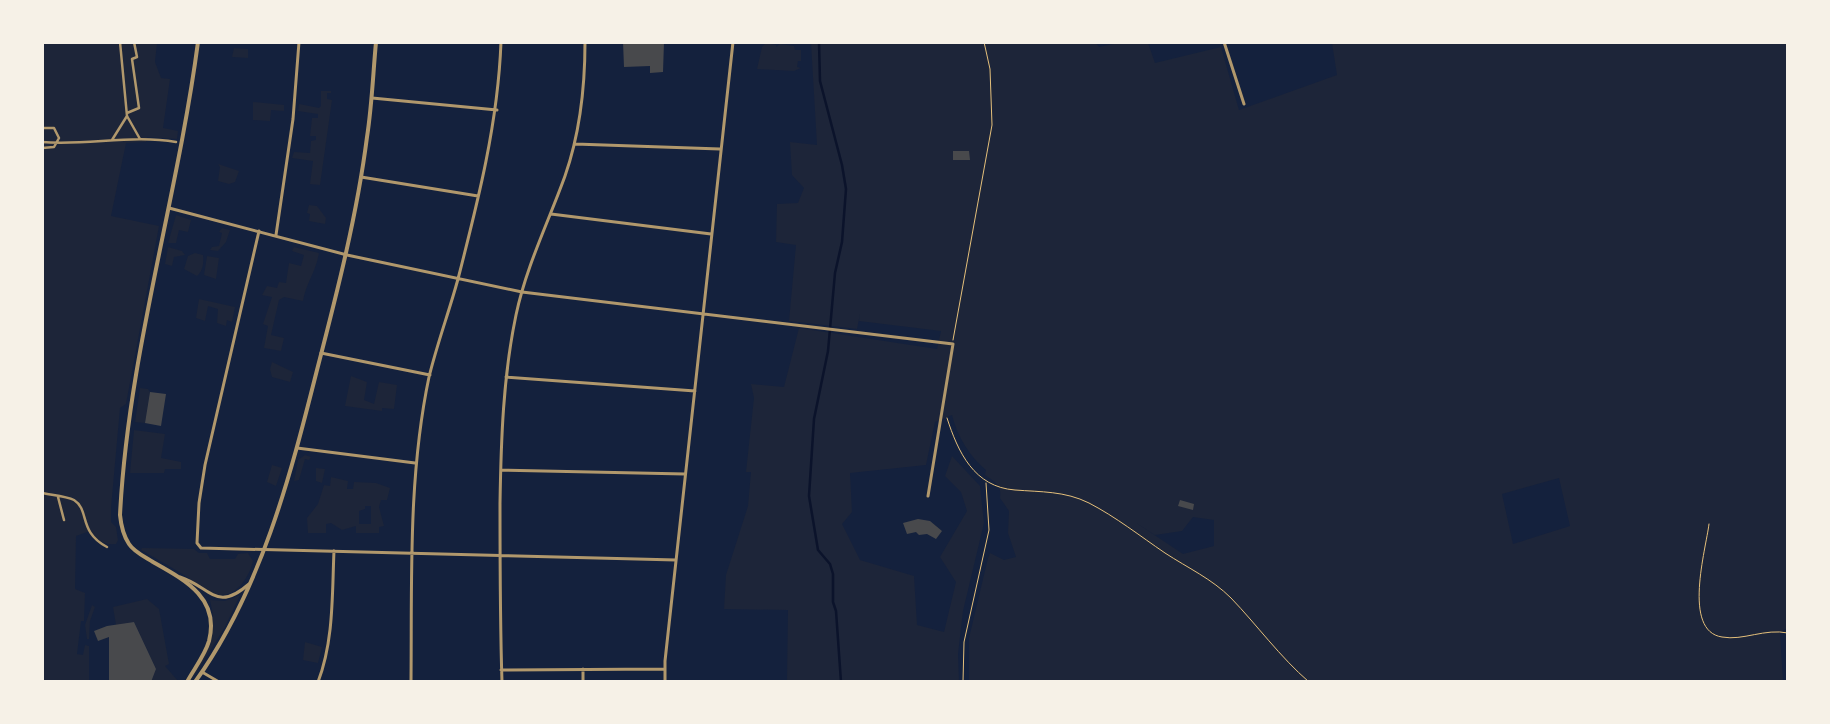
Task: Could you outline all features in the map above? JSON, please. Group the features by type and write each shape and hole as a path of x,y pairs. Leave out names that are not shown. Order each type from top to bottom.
{"street":[{"path":"120,42 127,115 140,139"},
{"path":"112,140 127,115 139,108 132,59 137,58 134,42"},
{"path":"198,42 169,208 135,378 120,515 124,535 129,545 139,554 216,597 231,596 251,582"},
{"path":"276,235 293,120 298,42"},
{"path":"195,682 251,582 297,448 322,353 361,176 372,98 376,42"},
{"path":"411,682 415,463 430,375 458,280 497,110 502,42"},
{"path":"502,682 501,470 506,377 522,292 532,259 575,144 583,102 585,42"},
{"path":"665,682 702,313 733,42"},
{"path":"1224,42 1244,104"},
{"path":"372,98 497,110"},
{"path":"42,128 49,126 56,129 59,136 58,143 52,149 43,144"},
{"path":"43,144 48,142 140,139 176,142"},
{"path":"575,144 720,149"},
{"path":"361,176 478,196"},
{"path":"169,208 345,254 458,280 522,292 952,344 928,496"},
{"path":"550,214 711,234"},
{"path":"259,231 205,465 197,533 197,543 201,548 676,560"},
{"path":"322,353 430,375"},
{"path":"506,377 695,391"},
{"path":"297,448 415,463"},
{"path":"501,470 685,474"},
{"path":"42,494 72,499 77,503 91,537 107,547"},
{"path":"58,497 64,520"},
{"path":"318,682 328,643 332,617 334,551"},
{"path":"180,577 205,601 211,619 208,643 187,682"},
{"path":"501,670 665,668"},
{"path":"583,669 583,682"},
{"path":"202,672 219,682"}],"path":[{"path":"952,344 992,125 990,69 984,42"},
{"path":"943,408 961,454 972,471 995,486 1013,490 1048,491 1072,496 1105,512 1148,539 1164,552 1201,574 1229,597 1309,682"},
{"path":"963,682 964,642 989,530 986,481"},
{"path":"1709,524 1699,582 1699,606 1704,624 1710,632 1722,638 1771,631 1788,633"},
{"path":"1787,682 1788,643"}],"shaded area":[{"path":"1095,42 1099,47 1118,43 1148,43 1155,63 1221,47 1239,110 1337,75 1332,43 1787,43 1788,627 1780,633 1783,681 969,681 969,638 988,558 990,553 1004,560 1016,557 1008,533 1009,511 1000,498 999,487 985,475 986,470 965,446 957,431 952,415 935,422 926,465 850,473 852,512 842,524 860,560 914,576 917,625 944,632 956,582 940,557 967,511 961,492 945,476 952,456 980,486 984,523 963,611 958,654 959,681 787,681 788,610 724,609 726,575 748,506 751,472 746,472 754,398 751,384 784,387 799,328 937,349 941,331 859,321 860,314 857,329 789,321 796,245 776,242 777,204 798,203 804,188 792,175 790,142 817,145 811,43","holes":["1559,478 1570,526 1513,544 1502,494","1193,517 1214,520 1214,546 1183,554 1135,522 1155,535 1182,531"]},
{"path":"42,43 157,43 155,62 161,78 170,79 163,128 178,131 177,139 147,137 146,142 126,143 111,216 159,226 126,404 120,408 111,508 111,522 116,527 118,540 116,544 104,543 98,540 90,531 76,536 75,589 85,593 84,621 81,621 77,654 83,655 85,645 89,646 89,681 43,681"},
{"path":"766,43 776,45 776,47 780,44 794,46 795,50 801,50 801,61 798,61 797,67 801,68 794,71 757,69 762,47"},
{"path":"234,48 248,49 248,58 232,57"},
{"path":"321,91 331,91 331,93 327,93 327,99 332,100 320,185 310,184 313,161 292,158 294,152 310,153 311,141 316,140 316,136 310,136 312,118 318,118 318,114 298,111 299,104 319,108 321,106"},
{"path":"253,102 284,105 284,111 271,110 270,121 253,120"},
{"path":"218,164 239,171 235,182 229,184 218,181 220,167"},
{"path":"309,205 317,206 326,218 325,224 309,221 310,214 307,213"},
{"path":"176,215 191,220 188,232 179,230 176,243 168,243"},
{"path":"222,228 230,230 226,242 218,251 210,250 212,247 219,246 222,233 219,232"},
{"path":"168,247 182,251 185,255 174,257 172,266 165,264"},
{"path":"294,247 319,253 318,260 303,301 284,297 279,300 271,335 284,338 281,351 264,348 268,326 263,324 272,297 262,295 267,286 277,288 279,282 286,283 289,263 301,266 304,255 292,251"},
{"path":"195,253 203,255 202,269 197,276 184,269 188,256"},
{"path":"207,256 219,258 216,279 204,275"},
{"path":"199,299 235,307 232,322 227,320 226,326 217,323 218,309 208,306 205,321 196,318"},
{"path":"272,362 293,372 290,382 272,377 270,369"},
{"path":"351,376 367,382 364,400 374,404 379,382 397,385 394,409 382,408 382,411 345,406"},
{"path":"140,388 148,389 150,392 145,423 135,422"},
{"path":"134,430 165,434 161,458 181,462 181,469 165,469 164,473 130,473"},
{"path":"305,455 311,457 309,460 305,459 299,480 294,481 298,460"},
{"path":"272,465 282,468 276,486 267,482"},
{"path":"316,468 325,469 322,483 316,481"},
{"path":"331,477 348,481 347,489 353,489 354,482 376,483 390,488 387,500 381,500 379,507 384,526 379,527 379,533 356,533 356,526 342,530 331,523 326,524 326,533 308,533 307,518 318,504 324,485 330,486","holes":["365,506 371,506 371,524 359,524 359,511 365,509"]},
{"path":"142,548 194,549 199,553 207,553 210,559 235,559 238,554 248,553 253,561 248,574 240,586 235,591 222,595 206,591 188,577 141,550"},
{"path":"240,595 225,627 191,681 211,637 213,615 210,600 225,601"},
{"path":"147,599 159,609 169,664 165,666 178,681 151,681 156,669 134,622 116,625 113,607"},
{"path":"92,605 95,607 90,621 89,639 87,639 85,625"},
{"path":"305,642 322,647 318,663 303,660"}],"building":[{"path":"623,42 664,42 663,72 650,73 650,66 624,67"},
{"path":"953,151 969,151 970,160 953,160"},
{"path":"150,392 166,394 161,426 145,423"},
{"path":"1180,500 1194,504 1193,510 1178,506"},
{"path":"918,519 930,521 942,531 936,539 927,534 919,535 916,532 907,534 903,523"},
{"path":"134,622 156,669 151,682 109,682 109,637 98,641 94,631 107,626"}],"waterway":[{"path":"819,42 820,81 842,165 846,189 842,242 835,273 828,351 814,419 809,496 818,550 830,564 833,574 833,602 836,611 841,682"}]}
